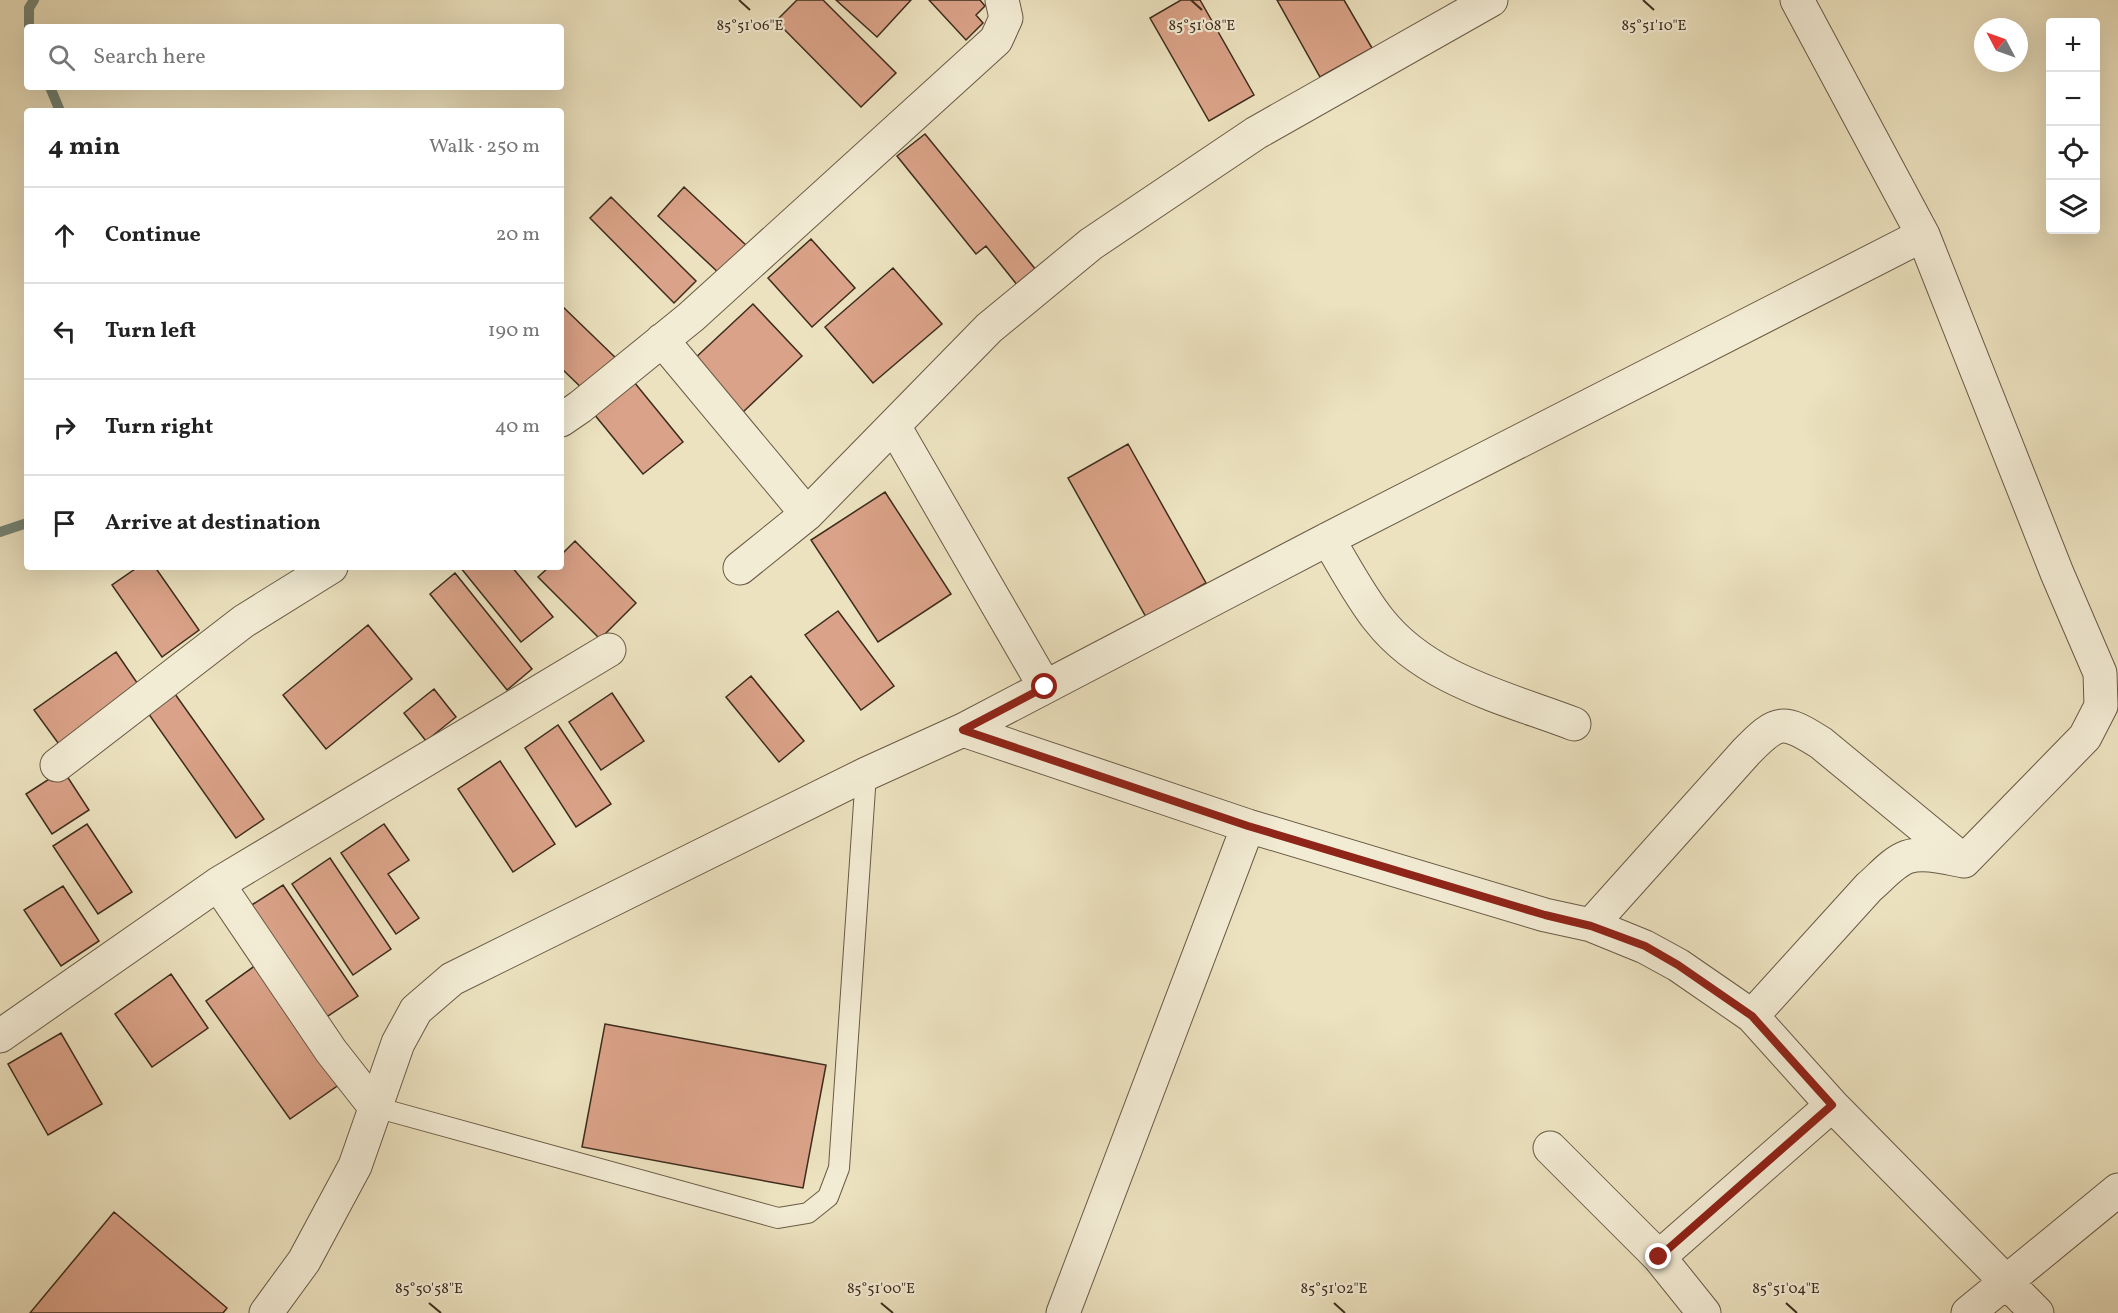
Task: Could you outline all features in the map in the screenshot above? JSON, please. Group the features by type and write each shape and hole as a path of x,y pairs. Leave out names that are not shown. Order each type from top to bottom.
{"street":[{"path":"564,418 699,310 996,40 1006,18 1002,0"},
{"path":"740,568 807,514 989,328 1091,244 1256,133 1491,0"},
{"path":"1797,0 1923,234 2057,573 2100,673 2101,706 2085,737 1964,861"},
{"path":"266,1313 303,1261 355,1166 398,1043 416,1010 452,979 866,774 963,730 1328,539 1923,234"},
{"path":"662,340 807,514"},
{"path":"894,426 1045,687"},
{"path":"1328,539 1379,620 1414,654 1454,679 1574,724"},
{"path":"57,765 244,621 326,570"},
{"path":"0,1036 219,884 609,650"},
{"path":"1591,926 1764,733 1782,724 1797,728 1821,743 1964,861"},
{"path":"963,730 1248,826 1533,912 1591,926 1645,946 1678,965 1752,1016 1832,1105 2037,1313"},
{"path":"1064,1313 1248,826"},
{"path":"1752,1016 1869,887 1891,868 1907,857 1930,855 1964,861"},
{"path":"219,884 331,1051 375,1107"},
{"path":"1659,1257 1832,1105"},
{"path":"1550,1148 1659,1257 1704,1313"},
{"path":"1968,1313 2118,1190"}],"lane":[{"path":"375,1107 778,1218 808,1213 828,1197 839,1168 866,774"}],"building":[{"path":"797,0 823,0 896,73 861,107 776,21"},
{"path":"836,0 911,0 877,37"},
{"path":"929,0 980,0 985,6 976,15 983,23 966,40"},
{"path":"1181,0 1200,0 1254,95 1209,121 1150,18"},
{"path":"1277,0 1344,0 1372,48 1320,77"},
{"path":"925,134 1041,276 1022,291 986,246 976,254 897,156"},
{"path":"684,187 747,246 721,275 658,216"},
{"path":"611,197 696,281 674,303 590,218"},
{"path":"811,239 855,288 812,327 768,278"},
{"path":"893,268 942,324 873,383 825,327"},
{"path":"753,304 802,356 742,413 692,361"},
{"path":"564,308 621,363 590,396 564,371"},
{"path":"634,382 683,442 643,474 594,414"},
{"path":"1128,444 1206,583 1146,617 1068,478"},
{"path":"885,492 951,594 878,642 811,540"},
{"path":"575,541 636,603 600,639 538,577 546,570 564,570 564,552"},
{"path":"134,570 157,570 199,630 162,657 112,585"},
{"path":"462,570 514,570 553,617 521,642"},
{"path":"455,573 532,669 507,690 430,594"},
{"path":"838,611 894,686 861,710 805,635"},
{"path":"368,625 412,679 326,749 283,695"},
{"path":"116,652 142,690 61,747 34,710"},
{"path":"751,676 804,741 779,762 726,697"},
{"path":"434,689 456,717 426,741 404,713"},
{"path":"612,693 644,741 601,770 569,722"},
{"path":"175,694 264,819 236,838 148,713"},
{"path":"558,725 611,804 576,827 525,748"},
{"path":"500,761 555,844 513,872 458,789"},
{"path":"63,770 89,810 52,834 26,794"},
{"path":"87,824 132,892 98,914 53,846"},
{"path":"384,824 409,860 388,874 419,918 396,934 341,853"},
{"path":"330,858 391,949 353,975 292,884"},
{"path":"283,885 358,996 322,1020 247,908"},
{"path":"63,886 99,941 61,966 24,910"},
{"path":"256,965 340,1084 290,1119 206,1001"},
{"path":"171,974 208,1028 152,1067 115,1014"},
{"path":"605,1024 826,1065 803,1188 582,1147"},
{"path":"61,1033 102,1104 48,1135 8,1064"},
{"path":"114,1212 227,1308 223,1313 30,1313"}],"waterway":[{"path":"29,24 29,8 34,0"},
{"path":"51,90 59,108"},
{"path":"0,532 24,524"}],"route":[{"path":"1045,687 963,730 1248,826 1545,915 1591,926 1645,946 1678,965 1752,1016 1832,1105 1659,1257"}]}
